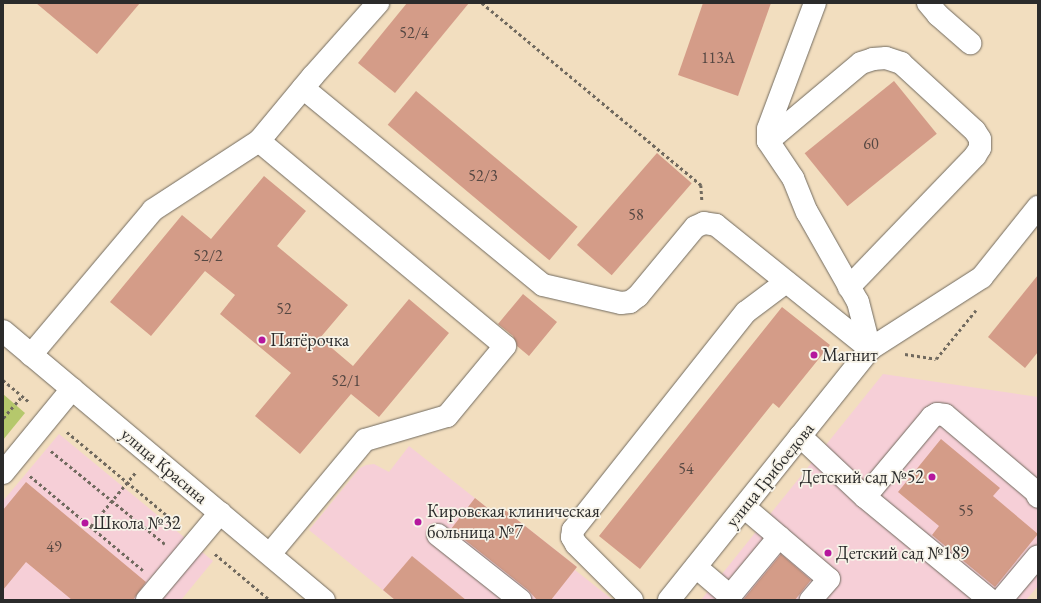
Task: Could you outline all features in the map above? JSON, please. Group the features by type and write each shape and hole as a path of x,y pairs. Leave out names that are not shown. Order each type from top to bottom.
{"street":[{"path":"32,355 153,210 259,141 303,88 378,3"},
{"path":"815,3 768,129 768,141 793,178 807,212 858,302 870,349"},
{"path":"928,3 938,15 970,43"},
{"path":"768,141 860,63 873,59 886,58 901,63 975,131 980,138 980,148 975,156 849,287"},
{"path":"303,88 543,285 621,303 630,302 638,296 695,227 704,223 716,225 870,349"},
{"path":"259,141 505,346 447,416 365,440 270,554"},
{"name":"улица Грибоедова","path":"670,600 870,349 982,277 1038,207"},
{"path":"632,600 576,544 572,538 572,530 746,312 786,282"},
{"name":"улица Красина","path":"3,331 270,554 318,598"},
{"path":"3,473 72,389"},
{"path":"865,497 932,417 937,414 944,415 951,420 1036,492 1038,497"},
{"path":"800,436 865,497 990,600"},
{"path":"744,507 829,579 811,600"},
{"path":"154,592 220,513"},
{"path":"438,535 520,600"},
{"path":"696,567 730,596 779,536"},
{"path":"1001,600 1038,556"}],"path":[{"path":"482,3 701,185 704,223"},
{"path":"902,353 936,359 980,305"},
{"path":"3,380 270,600"},
{"path":"3,418 22,396"},
{"path":"45,454 49,449 182,558"},
{"path":"91,526 138,469"},
{"path":"33,470 28,474 91,526 154,592"}],"shaded area":[{"name":"Детский сад №52","path":"883,374 1038,397 1038,586 1026,600 701,600"},
{"name":"Школа №32","path":"59,434 213,561 181,600 3,600 3,501"},
{"name":"Кировская клиническая больница №7","path":"409,446 495,514 501,507 577,567 575,570 613,600 395,600 309,530 360,468 366,465 374,464 389,472"}],"green space":[{"path":"3,394 25,413 3,440"}],"building":[{"path":"36,3 140,3 97,54"},
{"path":"407,3 469,3 395,93 358,63"},
{"path":"703,3 771,3 738,96 678,75"},
{"path":"894,81 937,134 847,206 805,153"},
{"path":"416,91 578,227 549,260 388,125"},
{"path":"657,153 692,183 612,275 577,245"},
{"path":"264,176 306,211 277,246 348,305 320,338 353,366 409,299 449,333 379,417 351,394 300,454 255,416 291,373 220,314 235,295 205,271 151,336 110,302 182,215 211,239"},
{"path":"1038,275 1038,352 1025,368 988,337"},
{"path":"523,294 557,322 529,356 517,346 513,336 498,324"},
{"path":"782,307 830,345 779,408 773,403 640,569 599,536"},
{"name":"Детский сад №52","path":"941,439 1000,488 993,496 1038,534 995,587 932,535 939,526 898,492"},
{"path":"26,482 146,582 133,600 72,600 26,562 3,590 3,510"},
{"path":"475,498 495,514 501,507 577,567 551,600 537,600 528,590 451,529"},
{"name":"Детский сад №189","path":"781,554 811,580 795,600 743,600"},
{"path":"412,556 466,600 395,600 383,590"}],"place":[{"name":"Пятёрочка","path":"262,340"},
{"name":"Магнит","path":"814,355"},
{"name":"Детский сад №52","path":"932,477"},
{"name":"Кировская клиническая больница №7","path":"418,522"},
{"name":"Школа №32","path":"85,523"},
{"name":"Детский сад №189","path":"828,553"}]}
